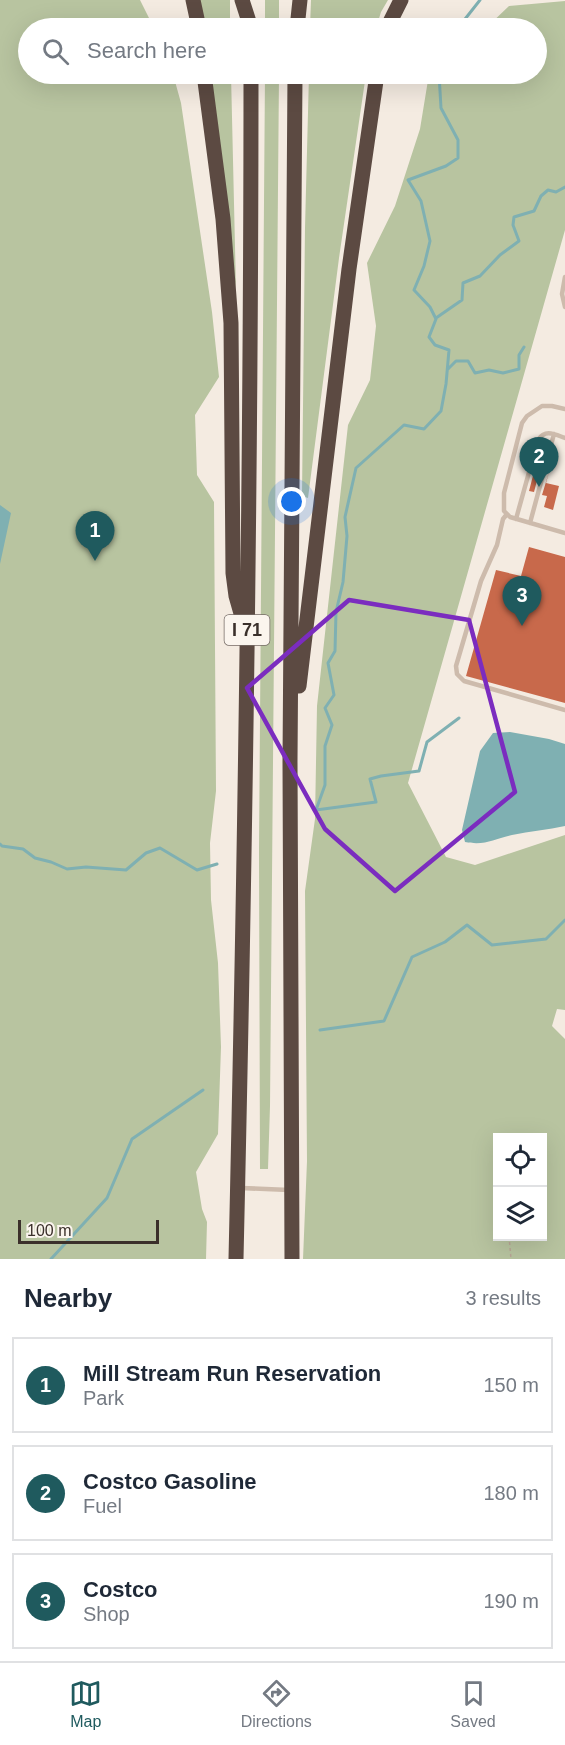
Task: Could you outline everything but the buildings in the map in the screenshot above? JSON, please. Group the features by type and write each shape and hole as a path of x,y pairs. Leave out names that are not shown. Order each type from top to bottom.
{"highway":[{"path":"193,0 197,18"},
{"path":"242,0 248,18"},
{"path":"251,0 251,18"},
{"path":"297,18 298,0"},
{"path":"392,18 401,0"},
{"path":"205,84 223,219 231,323 233,573 236,596 247,635"},
{"name":"I 71","path":"236,1259 246,828 251,84"},
{"name":"I 71","path":"292,1259 290,761 295,84"},
{"path":"290,761 350,269 376,84"}],"lane":[{"path":"565,277 562,294 565,307"},
{"path":"565,409 542,406 527,416 522,423 504,493 504,511 510,517 565,533"},
{"path":"516,519 538,440 546,432 565,438"},
{"path":"530,523 554,434"},
{"path":"507,514 503,519 497,544 481,581 456,666 457,674 464,681 565,710"},
{"path":"238,1187 292,1190"}],"path":[{"path":"509,1241 511,1259"}],"highlighted area":[{"path":"349,600 469,620 515,792 395,891 325,829 247,688"}],"green space":[{"path":"0,0 140,0 149,18 18,18 18,84 176,84 181,103 212,312 219,377 195,415 197,475 214,502 216,791 210,843 211,900 218,963 221,1047 218,1134 196,1172 202,1209 207,1222 206,1259 0,1259"},
{"path":"199,0 230,0 230,18 202,18"},
{"path":"265,0 279,0 279,18 265,18"},
{"path":"311,0 388,0 379,18 310,18"},
{"path":"565,1 565,230 408,783 446,857 475,865 565,835 565,1010 557,1009 552,1026 565,1039 565,1259 303,1259 307,1161 305,891 315,819 317,706 348,425 370,380 376,326 367,263 395,206 420,129 427,84 547,84 547,18 496,18 509,6"},
{"path":"210,84 231,84 236,289"},
{"path":"265,84 279,84 268,1169 260,1169 259,850"},
{"path":"309,84 365,84 308,498 302,496"}],"water":[{"path":"0,505 11,513 0,564"},
{"path":"510,732 565,744 565,826 512,835 484,843 465,842 462,830 480,751 493,733"}],"waterway":[{"path":"466,18 480,0"},
{"path":"440,84 441,108 458,140 458,158 446,166 408,180 421,201 430,241 424,266 414,290 430,307 436,319 429,337 435,345 449,350 446,384 441,411 424,429 404,425 356,468 345,517 347,536 343,582 336,612 335,651 328,663 334,695 325,708 332,725 325,746 325,785 316,810 376,802 370,779 419,771 427,742 459,718"},
{"path":"436,318 462,300 463,283 480,276 500,255 519,241 513,225 514,217 534,211 541,196 548,190 556,192 565,187"},
{"path":"448,369 456,361 468,361 475,373 489,370 503,373 519,369 519,355 524,347"},
{"path":"0,844 23,849 35,858 67,869 86,867 126,870 146,853 160,848 197,870 217,864"},
{"path":"320,1030 384,1021 412,957 445,942 467,925 492,945 546,939 565,920"},
{"path":"51,1259 107,1198 132,1139 203,1090"}],"place":[{"name":"Costco Gasoline","path":"539,487"},
{"name":"Mill Stream Run Reservation","path":"95,561"},
{"name":"Costco","path":"522,626"}]}
